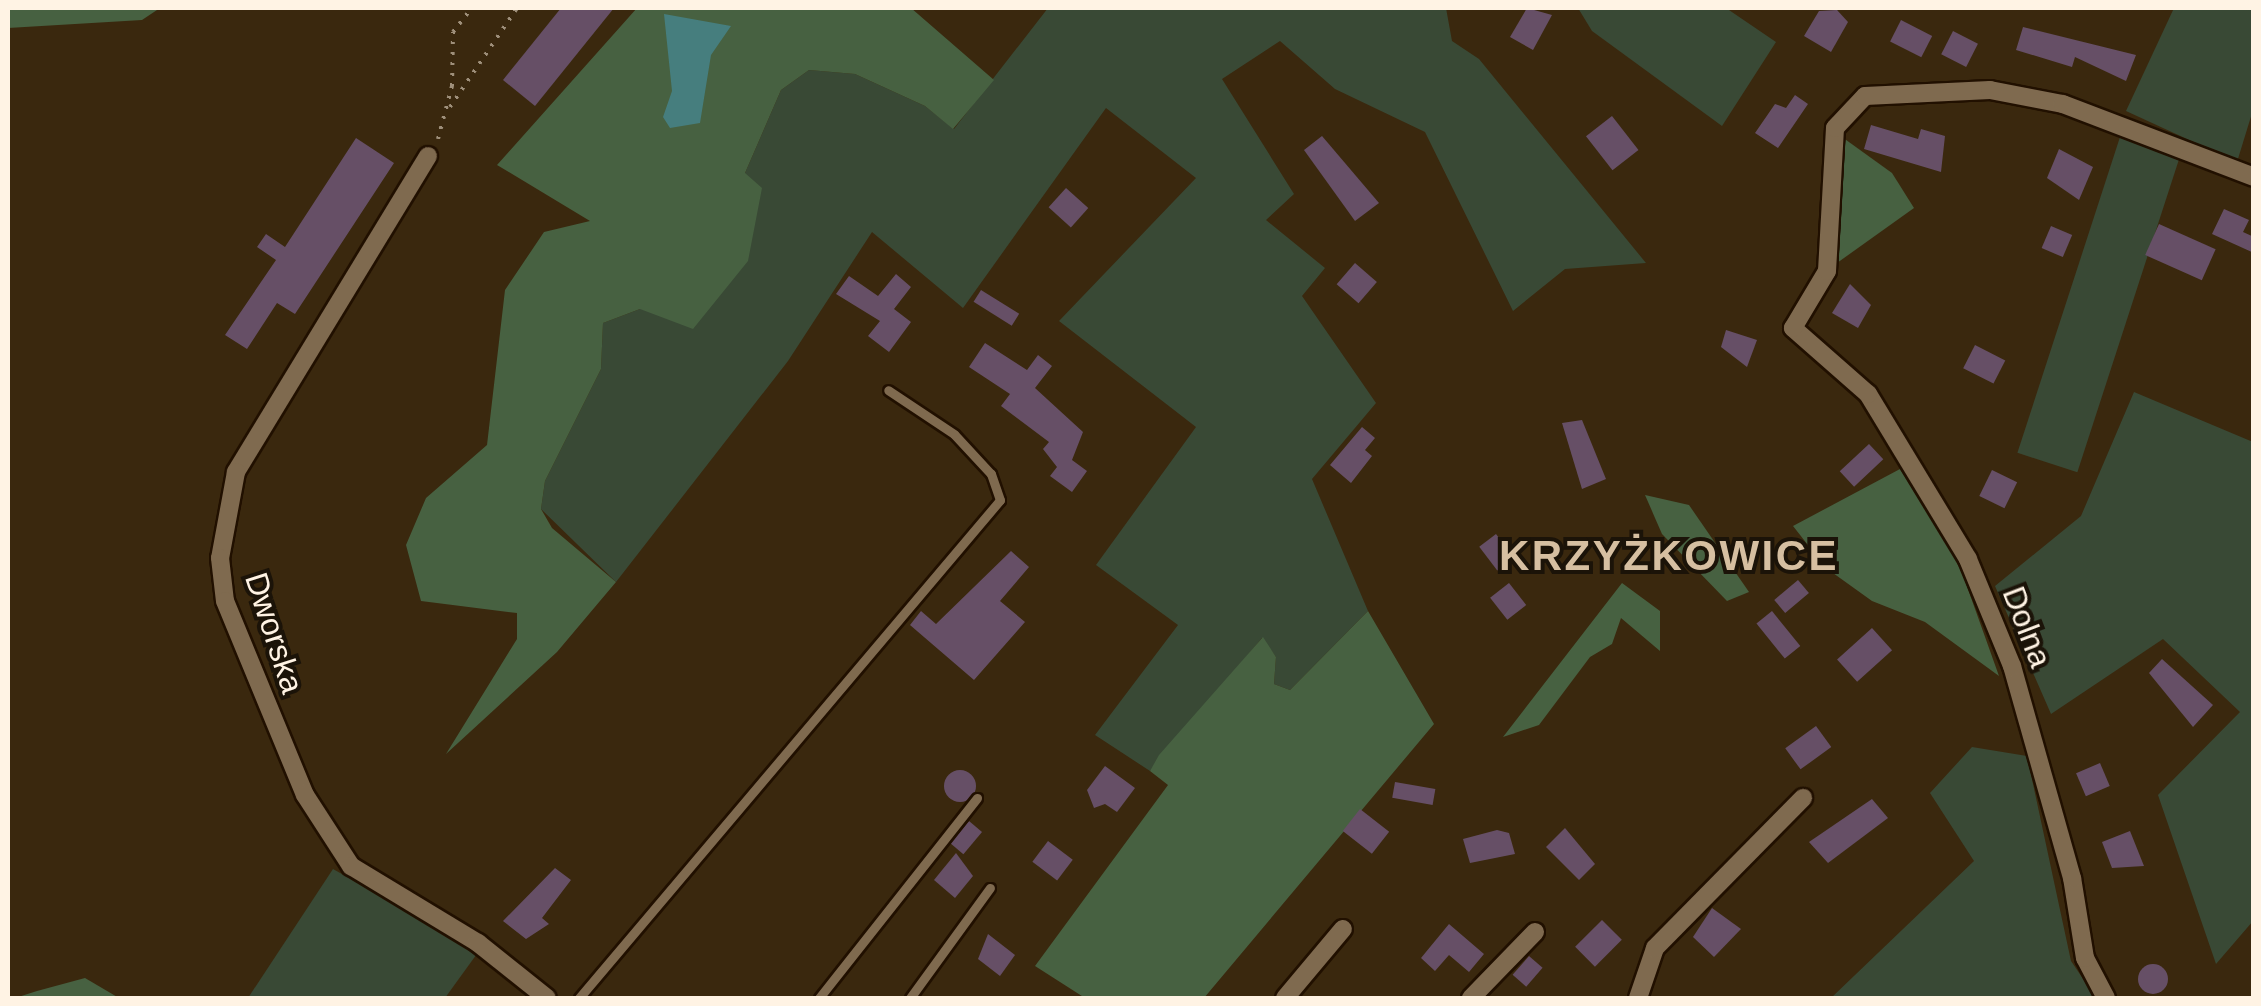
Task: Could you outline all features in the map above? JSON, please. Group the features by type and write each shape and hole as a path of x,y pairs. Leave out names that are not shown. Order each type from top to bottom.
{"street":[{"name":"Dolna","path":"2106,998 2086,958 2072,878 2012,666 1968,559 1868,394 1794,328 1827,271 1835,128 1865,96 1990,90 2063,104 2254,177"},
{"name":"Dworska","path":"428,156 236,472 220,558 225,600 304,795 351,866 478,943 546,998"},
{"path":"1638,998 1655,948 1802,798"},
{"path":"1285,998 1343,929"},
{"path":"1471,998 1535,932"}],"lane":[{"path":"578,998 1000,500 991,474 954,434 888,390"},
{"path":"819,998 977,798"},
{"path":"910,998 990,888"}],"path":[{"path":"448,111 453,32 472,8"},
{"path":"428,156 448,111 517,8"}],"green space":[{"path":"8,8 160,8 142,20 8,28"},
{"path":"637,8 911,8 994,80 953,129 925,106 855,74 809,70 781,90 745,173 762,188 748,261 693,329 640,309 603,323 601,369 545,481 541,509 552,528 616,582 557,652 446,754 517,639 517,613 421,601 406,545 426,498 487,445 505,290 544,232 590,221 497,165"},
{"path":"1048,8 1446,8 1452,41 1479,59 1646,263 1565,269 1513,311 1425,132 1335,89 1280,41 1222,79 1294,194 1266,220 1325,268 1302,296 1376,403 1312,479 1368,611 1290,690 1274,684 1276,657 1262,638 1150,771 1095,735 1178,625 1096,565 1196,427 1059,321 1196,178 1106,108 963,308 872,232 788,361 616,582 541,509 545,481 601,369 603,323 640,309 745,173 781,90 809,70 855,74 925,106 954,129"},
{"path":"1578,8 1726,8 1776,42 1722,126 1592,31"},
{"path":"2174,8 2253,8 2253,110 2237,162 2126,111"},
{"path":"1842,137 1892,173 1914,208 1837,263"},
{"path":"2120,137 2180,156 2077,472 2017,453"},
{"path":"2134,392 2253,442 2253,921 2216,964 2158,795 2240,712 2163,639 2051,714 1995,586 2081,516"},
{"path":"1900,469 1959,564 1999,676 1925,622 1872,601 1826,568 1793,526"},
{"path":"1645,495 1689,505 1749,592 1727,601 1662,534"},
{"path":"1622,583 1660,611 1660,651 1621,618 1612,644 1590,657 1539,725 1503,737"},
{"path":"1368,611 1434,724 1204,998 1085,998 1035,966 1168,785 1150,771 1159,755 1263,637 1276,657 1274,684 1290,690"},
{"path":"1972,747 2027,756 2071,961 2096,998 1831,998 1974,861 1930,793"},
{"path":"333,869 479,951 445,998 248,998"},
{"path":"85,978 119,998 15,998 37,991"}],"water":[{"path":"664,14 731,26 711,55 700,123 670,128 663,117 672,91"}],"building":[{"path":"561,8 614,8 535,106 503,80"},
{"path":"1527,8 1552,15 1533,50 1510,37"},
{"path":"1837,10 1848,22 1831,52 1804,36 1819,11"},
{"path":"1901,20 1932,36 1921,57 1890,41"},
{"path":"2023,27 2136,55 2126,81 2075,57 2072,67 2016,50"},
{"path":"1953,31 1978,44 1966,67 1941,54"},
{"path":"1795,95 1808,104 1778,148 1755,133 1775,104 1786,108"},
{"path":"1612,116 1638,150 1612,170 1586,136"},
{"path":"1871,125 1918,139 1921,129 1945,136 1941,172 1864,149"},
{"path":"1322,136 1379,203 1355,221 1304,150"},
{"path":"356,138 394,163 295,314 277,303 247,349 225,335 276,260 257,247 266,234 285,247"},
{"path":"2059,149 2093,167 2079,200 2047,178"},
{"path":"1066,188 1088,208 1071,227 1049,207"},
{"path":"2224,209 2249,220 2243,232 2254,237 2254,253 2212,234"},
{"path":"2159,224 2216,249 2202,280 2145,255"},
{"path":"2051,226 2072,235 2063,257 2042,248"},
{"path":"1355,263 1377,282 1359,303 1337,284"},
{"path":"896,274 911,287 894,309 911,322 889,352 868,336 880,321 836,294 849,276 878,296"},
{"path":"1850,284 1871,305 1858,328 1832,313"},
{"path":"981,290 1019,314 1012,326 974,302"},
{"path":"1726,330 1757,340 1747,367 1721,347"},
{"path":"985,343 1027,370 1038,355 1052,366 1035,388 1083,432 1072,460 1087,471 1072,492 1050,476 1057,467 1043,449 1049,442 1001,406 1010,394 969,367"},
{"path":"1975,345 2005,360 1993,384 1963,368"},
{"path":"1582,420 1606,479 1582,489 1562,423"},
{"path":"1362,427 1375,438 1365,450 1372,456 1351,483 1330,465"},
{"path":"1869,444 1883,459 1854,487 1840,471"},
{"path":"1992,470 2017,482 2004,508 1979,496"},
{"path":"1496,534 1514,558 1497,571 1479,547"},
{"path":"1011,551 1029,567 1000,601 1025,622 974,680 910,625 921,611 936,624"},
{"path":"1798,580 1809,593 1785,613 1774,600"},
{"path":"1509,583 1526,605 1507,620 1490,598"},
{"path":"1772,611 1800,646 1785,659 1756,624"},
{"path":"1872,628 1892,650 1857,682 1837,659"},
{"path":"2162,659 2213,705 2193,727 2149,673"},
{"path":"1816,726 1831,747 1801,769 1785,748"},
{"path":"2100,763 2110,786 2086,796 2076,773"},
{"path":"1105,766 1135,788 1117,812 1105,804 1094,808 1087,790"},
{"path":"960,770 971,775 976,786 971,797 960,802 949,797 944,786 949,775"},
{"path":"1395,782 1435,789 1433,805 1392,798"},
{"path":"1872,799 1888,818 1828,863 1809,842"},
{"path":"1360,809 1389,832 1372,854 1343,831"},
{"path":"969,821 982,832 963,854 950,843"},
{"path":"1565,828 1595,864 1579,880 1546,847"},
{"path":"1497,830 1509,833 1515,854 1470,863 1463,839"},
{"path":"2130,831 2144,866 2112,868 2102,842"},
{"path":"1048,841 1073,860 1057,880 1032,862"},
{"path":"956,853 973,876 955,898 934,880"},
{"path":"555,868 571,880 542,918 549,924 526,939 503,921"},
{"path":"1712,908 1741,929 1714,957 1693,937"},
{"path":"1602,920 1622,940 1595,967 1575,947"},
{"path":"1449,924 1484,954 1469,972 1449,955 1435,971 1421,958"},
{"path":"988,934 1015,955 1000,976 978,959"},
{"path":"1529,956 1543,968 1526,987 1513,975"},
{"path":"2153,964 2164,968 2168,979 2164,990 2153,994 2142,990 2138,979 2142,968"}],"district":[{"name":"KRZYŻKOWICE","path":"1669,556"}]}
